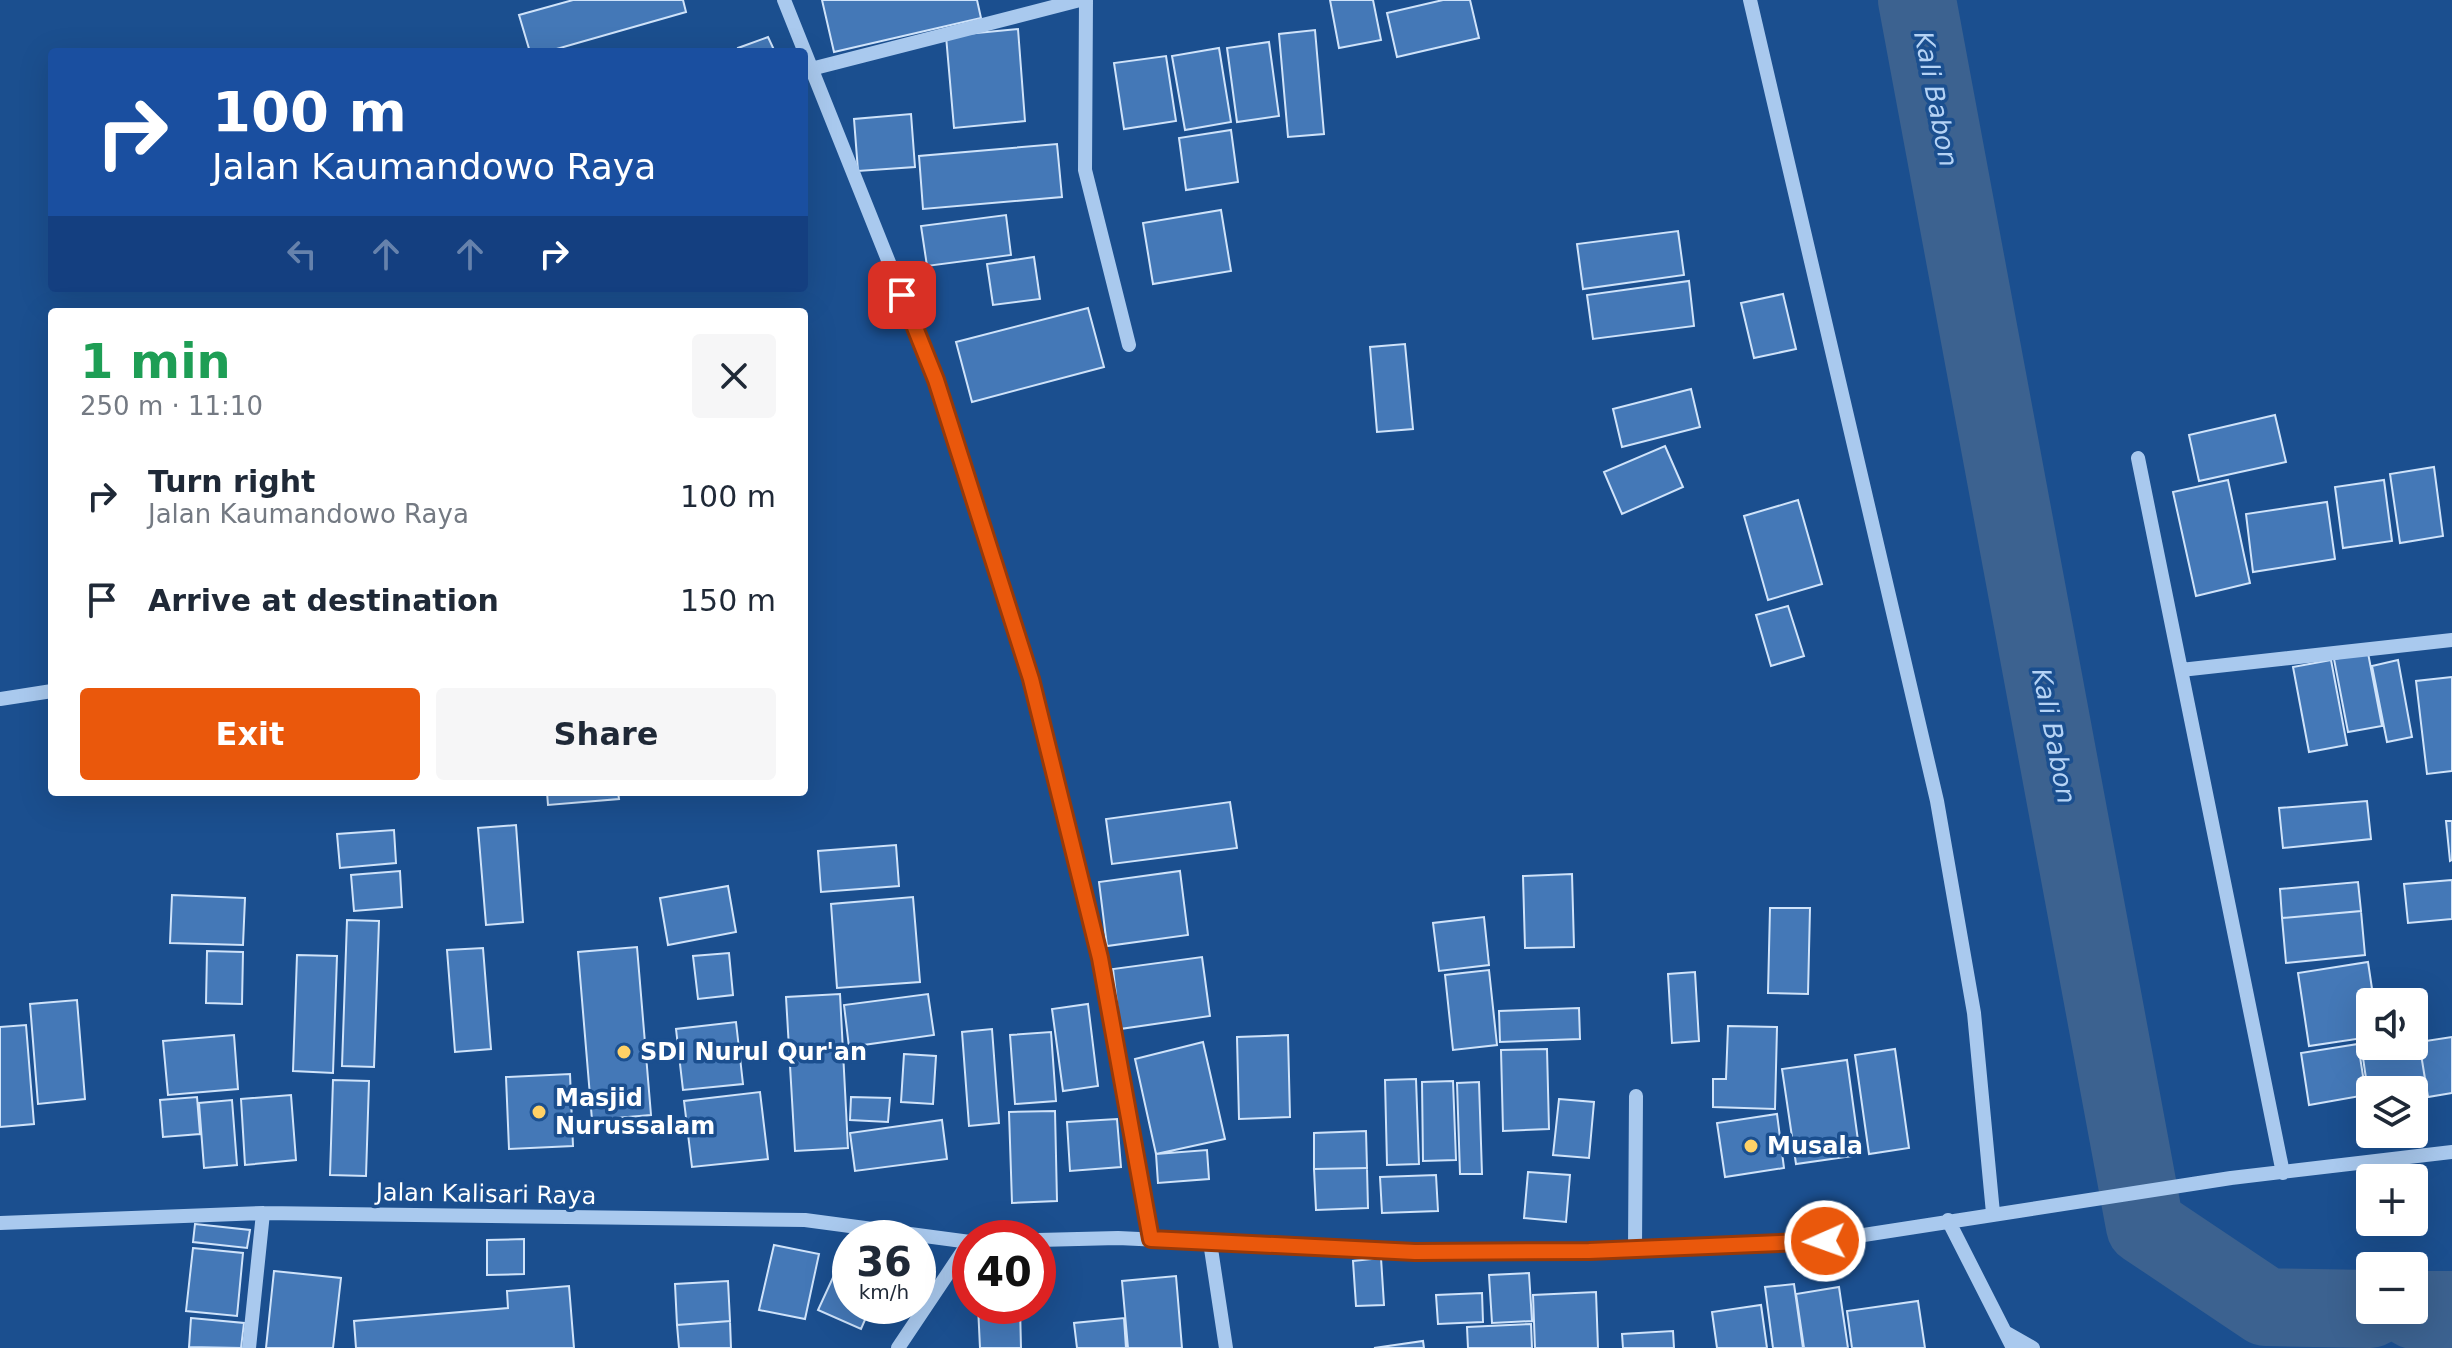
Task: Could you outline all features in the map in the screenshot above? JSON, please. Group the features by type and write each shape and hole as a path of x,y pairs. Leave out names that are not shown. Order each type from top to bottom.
{"street":[{"path":"784,0 803,48"},
{"path":"811,69 1083,0 1085,170 1129,345"},
{"path":"1750,0 1937,801 1974,1013 1993,1213"},
{"path":"808,61 936,380 1031,679 1100,958 1151,1239"},
{"path":"2138,458 2283,1173"},
{"path":"2181,670 2452,640"},
{"path":"0,699 48,692"},
{"path":"1635,1248 1636,1096"},
{"path":"1056,1240 1151,1239 1415,1252 1825,1241 1993,1213 2017,1214 2231,1178 2452,1152"},
{"path":"249,1348 263,1213"},
{"name":"Jalan Kalisari Raya","path":"0,1223 263,1213 805,1220 952,1240"},
{"path":"1948,1220 2013,1348"},
{"path":"1210,1242 1226,1348"},
{"path":"898,1348 952,1267"},
{"path":"2005,1332 2033,1348"}],"building":[{"path":"573,0 683,0 686,12 560,48 529,48 519,15"},
{"path":"822,0 977,0 981,18 834,52"},
{"path":"1330,0 1373,0 1381,40 1339,48"},
{"path":"1443,0 1470,0 1479,38 1397,57 1387,13"},
{"path":"1018,29 1025,121 954,128 946,36"},
{"path":"1315,30 1324,134 1288,137 1279,34"},
{"path":"768,37 773,48 738,48"},
{"path":"1269,42 1279,116 1237,122 1227,48"},
{"path":"1219,48 1231,122 1185,130 1172,56"},
{"path":"1166,56 1176,121 1124,129 1114,63"},
{"path":"911,114 915,167 858,171 854,119"},
{"path":"1231,130 1238,182 1186,190 1179,138"},
{"path":"1057,144 1062,197 923,209 919,156"},
{"path":"1221,210 1231,271 1153,284 1143,223"},
{"path":"1006,215 1011,255 927,266 921,226"},
{"path":"1678,231 1684,275 1583,289 1577,244"},
{"path":"1034,257 1040,299 993,305 987,264"},
{"path":"1689,281 1694,326 1593,339 1587,295"},
{"path":"1783,294 1796,349 1754,358 1741,303"},
{"path":"1088,308 1104,367 972,402 956,342"},
{"path":"1405,344 1413,429 1377,432 1370,347"},
{"path":"1691,389 1700,427 1622,447 1613,409"},
{"path":"2275,415 2286,462 2199,481 2189,435"},
{"path":"1665,446 1683,487 1622,514 1604,472"},
{"path":"2434,467 2443,536 2400,543 2390,474"},
{"path":"2228,480 2250,583 2196,596 2173,492"},
{"path":"2384,480 2392,541 2343,548 2335,487"},
{"path":"1798,500 1822,584 1768,600 1744,516"},
{"path":"2327,502 2335,559 2253,572 2246,514"},
{"path":"1788,606 1804,656 1771,666 1756,615"},
{"path":"2368,653 2382,726 2348,732 2334,659"},
{"path":"2331,660 2347,745 2309,752 2293,667"},
{"path":"2398,660 2412,737 2387,742 2372,666"},
{"path":"2452,677 2452,771 2427,774 2416,681"},
{"path":"547,796 619,796 619,799 548,805"},
{"path":"2367,801 2371,839 2283,848 2279,808"},
{"path":"1230,802 1237,848 1112,864 1106,819"},
{"path":"2446,821 2452,821 2450,861"},
{"path":"516,825 523,922 486,925 478,828"},
{"path":"394,830 396,863 340,868 337,834"},
{"path":"896,845 899,886 821,892 818,851"},
{"path":"400,871 402,907 354,911 351,875"},
{"path":"1180,871 1188,935 1107,946 1099,882"},
{"path":"1572,874 1574,947 1525,948 1523,876"},
{"path":"2452,880 2452,919 2408,923 2404,884"},
{"path":"2358,882 2361,911 2282,918 2280,889"},
{"path":"728,886 736,932 668,945 660,898"},
{"path":"172,895 245,898 243,945 170,943"},
{"path":"913,897 920,982 837,988 831,904"},
{"path":"1770,908 1810,908 1808,994 1768,993"},
{"path":"2361,911 2365,955 2286,963 2282,918"},
{"path":"1484,917 1489,965 1439,971 1433,923"},
{"path":"347,920 379,921 374,1067 342,1066"},
{"path":"637,947 651,1115 592,1120 578,952"},
{"path":"483,948 491,1049 455,1052 447,950"},
{"path":"207,951 243,952 242,1004 206,1003"},
{"path":"729,953 733,995 698,999 693,956"},
{"path":"297,955 337,956 333,1073 293,1071"},
{"path":"1202,957 1210,1016 1120,1029 1113,969"},
{"path":"2368,962 2372,988 2356,988 2356,1039 2309,1046 2298,973"},
{"path":"1489,970 1497,1045 1453,1050 1445,975"},
{"path":"1695,972 1699,1041 1672,1043 1668,974"},
{"path":"840,994 848,1148 795,1151 786,997"},
{"path":"928,994 934,1035 849,1047 844,1005"},
{"path":"77,1000 85,1099 38,1104 30,1004"},
{"path":"1088,1004 1098,1086 1063,1091 1052,1009"},
{"path":"1579,1008 1580,1039 1500,1042 1499,1011"},
{"path":"736,1022 743,1084 683,1090 676,1029"},
{"path":"26,1025 34,1124 0,1127 0,1027"},
{"path":"1728,1026 1777,1027 1775,1109 1713,1107 1713,1079 1726,1079"},
{"path":"992,1029 999,1123 969,1126 962,1032"},
{"path":"1051,1032 1056,1101 1015,1104 1010,1035"},
{"path":"234,1035 238,1089 168,1095 163,1041"},
{"path":"1288,1035 1290,1117 1239,1119 1237,1037"},
{"path":"2452,1037 2452,1093 2428,1097 2428,1076 2425,1076 2422,1060 2428,1060 2428,1041"},
{"path":"1203,1042 1225,1139 1156,1154 1135,1059"},
{"path":"2356,1044 2356,1060 2361,1060 2363,1076 2356,1076 2356,1097 2309,1105 2301,1053"},
{"path":"1547,1049 1549,1129 1503,1131 1501,1050"},
{"path":"1895,1049 1909,1148 1869,1154 1855,1055"},
{"path":"904,1054 936,1056 933,1104 901,1102"},
{"path":"1847,1060 1860,1155 1796,1164 1782,1069"},
{"path":"2363,1060 2422,1060 2425,1076 2366,1076"},
{"name":"Masjid Nurussalam","path":"570,1074 573,1146 509,1149 506,1077"},
{"path":"1416,1079 1419,1164 1387,1165 1385,1080"},
{"path":"333,1080 369,1081 366,1176 330,1175"},
{"path":"1453,1081 1456,1160 1423,1161 1422,1082"},
{"path":"1479,1082 1482,1174 1460,1174 1457,1083"},
{"path":"760,1092 768,1159 692,1167 684,1101"},
{"path":"291,1095 296,1160 245,1165 241,1099"},
{"path":"197,1097 200,1134 163,1137 160,1100"},
{"path":"851,1097 890,1098 888,1122 850,1120"},
{"path":"1559,1099 1594,1102 1589,1158 1553,1155"},
{"path":"232,1100 237,1165 204,1168 199,1103"},
{"path":"1055,1111 1057,1201 1012,1203 1009,1112"},
{"name":"Musala","path":"1777,1114 1784,1168 1725,1177 1717,1123"},
{"path":"1117,1119 1121,1167 1070,1171 1067,1122"},
{"path":"942,1120 947,1159 855,1171 850,1133"},
{"path":"1366,1131 1367,1168 1314,1169 1314,1133"},
{"path":"1207,1150 1209,1179 1158,1183 1156,1154"},
{"path":"1367,1168 1368,1208 1316,1210 1314,1169"},
{"path":"1528,1172 1570,1175 1566,1222 1524,1218"},
{"path":"1436,1175 1438,1211 1382,1213 1380,1177"},
{"path":"195,1224 250,1230 247,1248 193,1242"},
{"path":"524,1239 524,1274 487,1275 487,1240"},
{"path":"774,1245 819,1254 805,1319 759,1310"},
{"path":"193,1248 243,1253 237,1316 186,1311"},
{"path":"1381,1258 1384,1305 1356,1306 1353,1261"},
{"path":"274,1271 341,1278 333,1348 266,1348"},
{"path":"1529,1273 1532,1321 1492,1323 1489,1275"},
{"path":"1176,1276 1182,1348 1128,1348 1122,1281"},
{"path":"832,1280 832,1316 818,1310"},
{"path":"728,1281 730,1321 677,1325 675,1284"},
{"path":"1794,1284 1803,1348 1773,1348 1765,1287"},
{"path":"569,1286 574,1348 356,1348 354,1321 508,1308 507,1291"},
{"path":"1839,1287 1848,1348 1804,1348 1796,1294"},
{"path":"1596,1292 1598,1348 1535,1348 1533,1295"},
{"path":"1482,1293 1483,1322 1438,1324 1436,1295"},
{"path":"1918,1301 1925,1348 1852,1348 1847,1311"},
{"path":"1761,1305 1767,1348 1717,1348 1712,1312"},
{"path":"191,1318 244,1323 241,1348 189,1347"},
{"path":"1124,1318 1126,1348 1077,1348 1074,1323"},
{"path":"730,1321 731,1348 679,1348 677,1325"},
{"path":"979,1324 1020,1324 1021,1348 980,1348"},
{"path":"1531,1324 1532,1348 1468,1348 1467,1327"},
{"path":"1673,1331 1674,1348 1623,1348 1622,1334"},
{"path":"1423,1341 1424,1348 1374,1348"}],"waterway":[{"name":"Kali Babon","path":"1917,0 2145,1226 2266,1307 2356,1309"},
{"name":"Kali Babon","path":"2428,1310 2452,1310"}],"place":[{"name":"SDI Nurul Qur'an","path":"624,1052"},
{"name":"Masjid Nurussalam","path":"539,1112"},
{"name":"Musala","path":"1751,1146"}],"route":[{"path":"902,295 936,380 1031,679 1100,958 1151,1239 1415,1252 1589,1251 1825,1241"}]}
